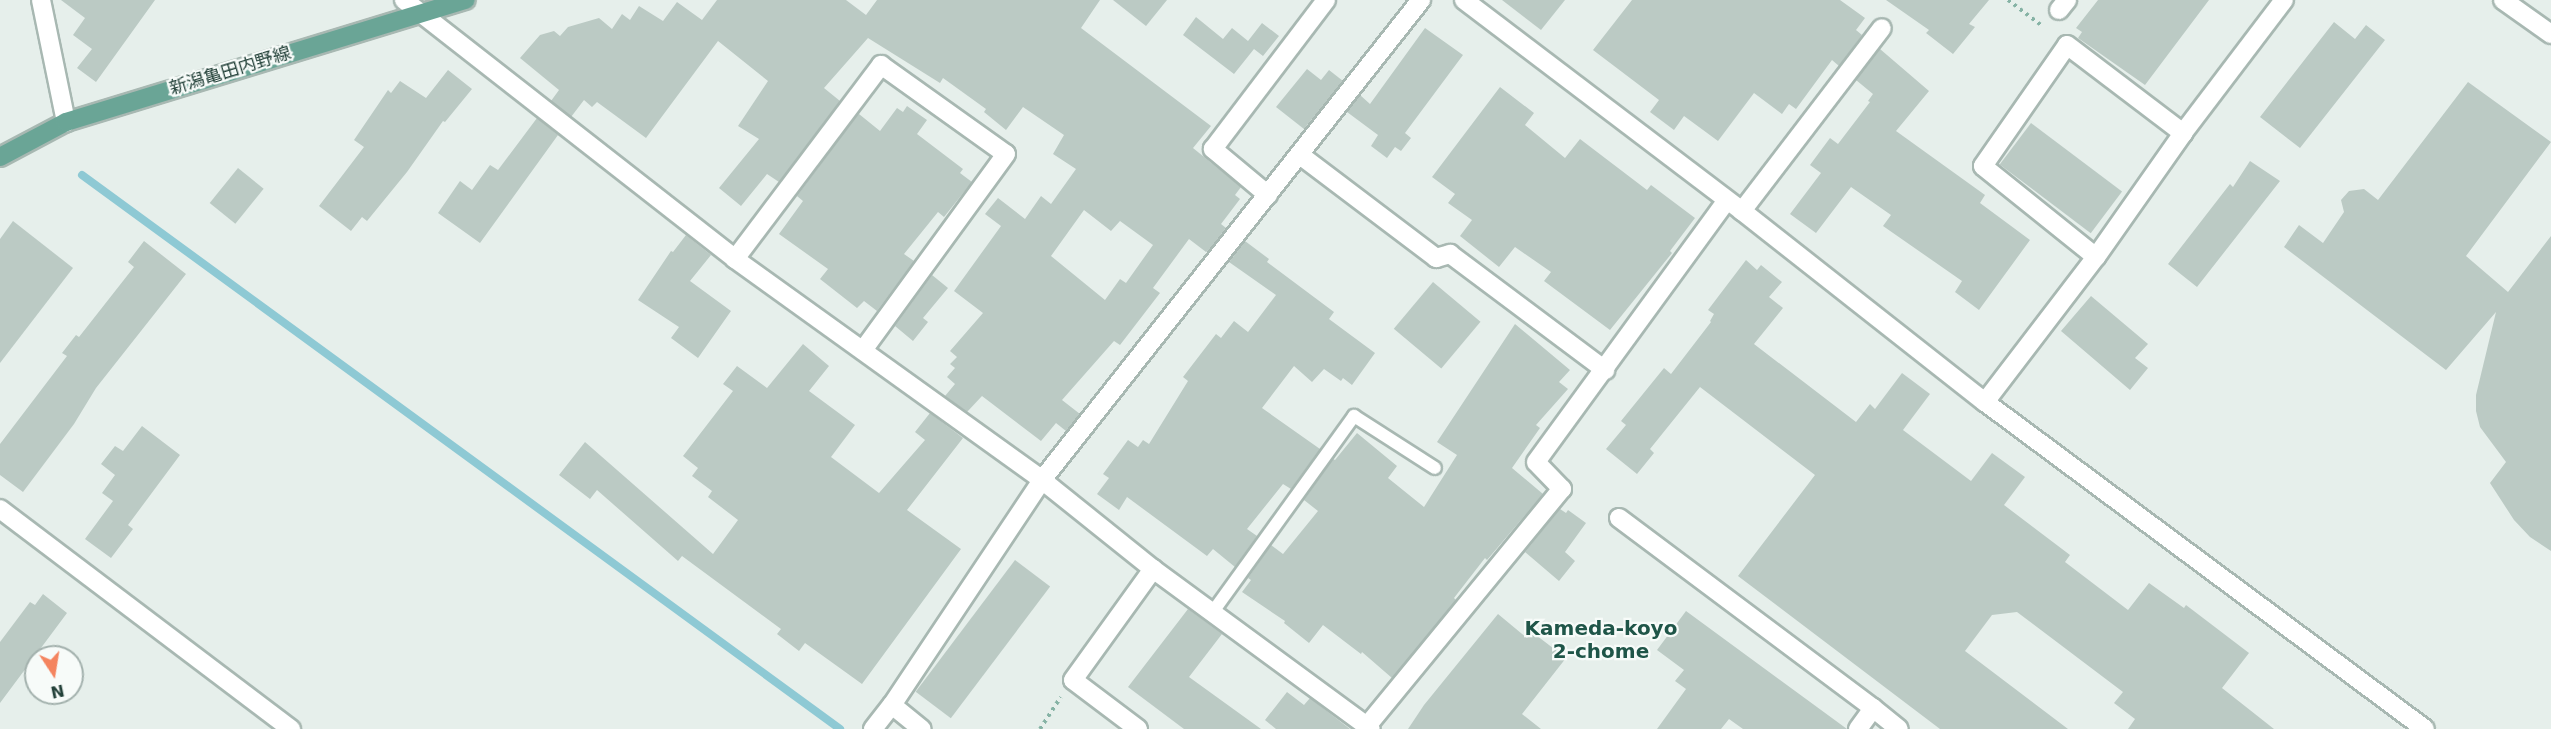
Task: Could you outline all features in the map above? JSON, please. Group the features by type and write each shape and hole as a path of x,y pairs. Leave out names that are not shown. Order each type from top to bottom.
{"main road":[{"name":"新潟亀田内野線","path":"0,157 66,122 466,0"}],"street":[{"path":"41,0 66,122"},
{"path":"404,0 735,258 1041,480 1153,569 1369,727 1562,489 1536,462 1726,201"},
{"path":"1268,195 1213,149 1326,0"},
{"path":"873,729 892,705 1041,480 1300,155 1420,0"},
{"path":"1464,0 1742,211 1984,402 2425,729"},
{"path":"1984,402 2096,257 2183,133 2284,0"},
{"path":"2503,0 2551,34"},
{"path":"1742,211 1882,28"},
{"path":"2096,257 1983,166 2067,45 2183,133"},
{"path":"735,258 881,65 1006,154 863,350"},
{"path":"1300,155 1436,258 1450,254 1605,370"},
{"path":"0,509 291,729"},
{"path":"1618,518 1899,729"},
{"path":"1138,729 1073,680 1153,569"},
{"path":"892,705 922,729"},
{"path":"1858,729 1874,708"}],"lane":[{"path":"1212,613 1354,416 1435,468"}],"path":[{"path":"1040,729 1073,680"}],"building":[{"path":"61,0 155,0 96,82 77,68 92,49 73,35 85,18"},
{"path":"717,0 846,0 866,15 877,0 1100,0 1081,28 1211,126 1193,148 1241,187 1235,195 1240,199 1221,224 1226,228 1210,249 1206,252 1189,239 1153,288 1160,293 1120,345 1114,341 1062,400 1080,414 1066,431 1056,423 1041,441 982,396 967,412 945,396 955,384 947,377 955,368 950,364 957,357 950,351 983,313 954,291 1001,226 985,214 998,198 1025,219 1041,196 1051,204 1076,169 1053,154 1064,135 1023,107 1006,130 984,112 986,109 943,78 940,83 868,38 824,88 840,101 779,182 767,174 741,206 719,188 759,139 738,126 768,81 718,41 646,138 597,102 592,107 584,100 571,117 551,101 559,90 520,58 540,35 554,31 560,36 568,27 599,18 612,29 622,14 630,20 639,6 663,21 677,2 702,20","holes":["1084,210 1111,231 1120,221 1153,245 1126,283 1120,279 1105,300 1051,256"]},
{"path":"1113,0 1167,0 1146,26"},
{"path":"1502,0 1565,0 1541,30"},
{"path":"1632,0 1840,0 1865,18 1856,30 1862,35 1839,66 1832,60 1796,109 1789,104 1782,114 1754,93 1718,141 1684,116 1674,130 1650,112 1659,100 1593,50"},
{"path":"1886,0 1989,0 1969,24 1975,27 1953,54 1926,33 1929,30"},
{"path":"2098,0 2209,0 2145,85 2078,38 2082,32 2076,28"},
{"path":"1196,17 1223,39 1232,28 1248,41 1262,23 1279,36 1263,56 1254,49 1234,74 1183,35"},
{"path":"2334,22 2355,39 2366,25 2385,40 2300,148 2260,117"},
{"path":"1425,28 1463,55 1405,133 1411,138 1401,151 1395,147 1387,158 1371,146 1378,135 1347,112 1360,95 1370,104"},
{"path":"1880,49 1929,91 1896,131 1985,195 1980,203 2030,240 1979,310 1955,292 1962,281 1883,226 1891,215 1851,187 1816,233 1790,214 1821,173 1810,165 1830,138 1838,144 1870,102 1868,101 1873,94 1856,80"},
{"path":"1307,69 1321,80 1329,70 1343,81 1304,129 1276,107"},
{"path":"448,70 472,89 445,122 443,121 407,172 367,221 362,217 351,231 319,206 364,147 354,140 388,90 391,93 400,81 426,98"},
{"path":"2468,82 2551,142 2466,256 2508,292 2551,236 2551,551 2530,537 2514,520 2490,483 2506,462 2480,427 2476,411 2476,395 2496,312 2446,370 2284,247 2299,225 2323,243 2344,212 2341,200 2349,191 2364,189 2378,200"},
{"path":"1500,87 1534,113 1525,125 1565,158 1580,139 1647,190 1651,185 1695,218 1670,251 1672,253 1610,330 1544,281 1551,272 1515,247 1499,267 1460,236 1472,220 1448,203 1455,194 1432,177"},
{"path":"907,106 927,120 917,134 963,169 960,173 972,182 944,217 938,212 904,254 914,261 877,311 864,301 857,308 820,279 828,269 779,234 803,201 797,196 857,115 859,114 880,131 897,108 903,112"},
{"path":"537,118 558,135 480,243 438,213 460,181 472,190 490,165 498,170"},
{"path":"2031,123 2122,192 2091,233 2000,165"},
{"path":"2250,161 2280,181 2197,287 2168,264 2230,184 2233,187"},
{"path":"238,168 264,189 235,224 210,203"},
{"path":"13,221 73,268 0,363 0,239"},
{"path":"686,235 711,255 690,281 731,311 698,358 671,338 679,327 638,300 671,251 673,252"},
{"path":"144,241 186,274 96,388 74,424 23,492 0,475 0,444 67,356 62,353 76,335 79,337 134,267 128,262"},
{"path":"1245,241 1269,259 1267,262 1334,312 1329,319 1375,353 1352,385 1343,378 1341,381 1324,369 1312,382 1294,366 1262,408 1320,449 1291,489 1283,484 1247,529 1257,536 1235,567 1213,549 1207,556 1127,497 1119,510 1097,494 1109,478 1103,474 1128,440 1138,447 1143,440 1149,444 1188,381 1183,377 1216,334 1221,338 1234,321 1248,332 1276,295 1229,262"},
{"path":"1746,260 1757,270 1761,265 1782,282 1769,297 1783,308 1754,344 1856,422 1870,404 1875,409 1902,373 1930,394 1903,430 1971,481 1992,453 2025,477 2004,505 2070,555 2065,562 2128,610 2149,583 2184,608 2186,605 2249,653 2222,688 2274,729 2128,729 2135,719 2114,703 2123,692 2017,612 1992,615 1965,651 2068,729 1940,729 1738,576 1815,475 1700,387 1650,449 1654,453 1637,474 1606,449 1626,425 1621,421 1664,368 1671,374 1711,322 1714,314 1708,310"},
{"path":"932,275 948,288 923,318 928,322 913,341 895,326"},
{"path":"1433,282 1480,322 1441,369 1394,329"},
{"path":"2091,296 2148,344 2135,358 2148,368 2130,390 2061,331"},
{"path":"1515,324 1570,370 1559,382 1568,389 1536,425 1540,428 1512,468 1543,494 1487,560 1485,558 1454,598 1456,600 1392,678 1362,652 1361,654 1323,625 1309,643 1284,623 1285,621 1242,592 1251,580 1248,578 1271,545 1283,554 1318,511 1304,500 1333,459 1335,460 1357,433 1397,466 1388,478 1424,507 1457,455 1437,442"},
{"path":"803,344 829,366 809,391 855,425 831,457 879,493 925,440 915,432 930,413 963,438 907,510 961,549 862,684 805,643 799,651 777,634 781,629 682,556 678,561 597,490 590,499 559,475 585,442 713,554 738,520 708,497 712,491 692,476 698,468 683,456 733,391 723,384 737,366 767,388"},
{"path":"142,426 180,455 128,525 133,529 111,558 85,539 113,501 102,493 115,475 101,464 115,446 123,451"},
{"path":"1560,509 1566,513 1568,510 1586,523 1565,552 1575,561 1559,581 1525,552"},
{"path":"1015,560 1050,586 951,718 916,692"},
{"path":"43,594 67,613 43,645 24,645 24,671 0,703 0,642 30,602 35,605"},
{"path":"1188,609 1222,634 1189,677 1261,729 1184,729 1128,687"},
{"path":"1686,611 1847,729 1743,729 1729,719 1721,729 1657,729 1686,689 1675,681 1684,670 1657,650"},
{"path":"1498,614 1527,638 1532,632 1566,658 1522,714 1541,729 1408,729 1424,705"},
{"path":"1287,692 1304,705 1310,698 1350,729 1276,729 1265,720"}],"waterway":[{"path":"82,175 840,729"}],"district":[{"name":"Kameda-koyo 2-chome","path":"1601,640"}]}
